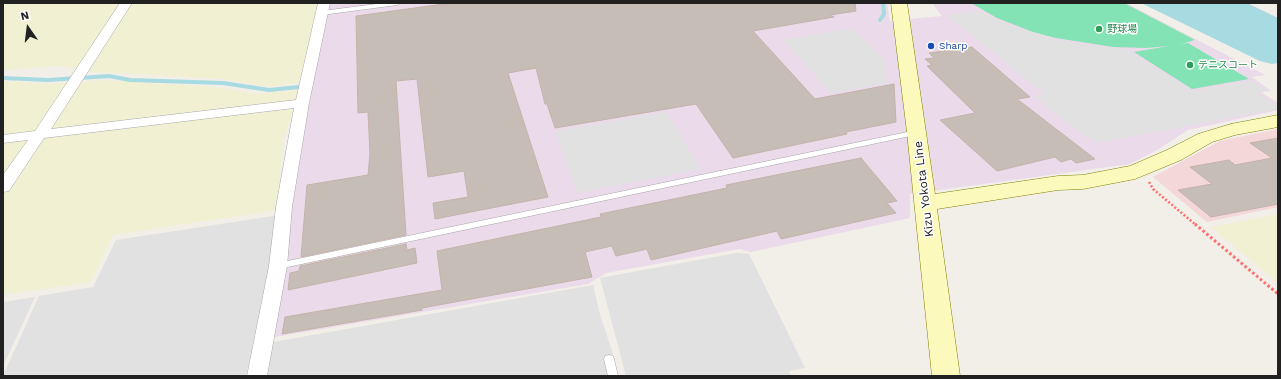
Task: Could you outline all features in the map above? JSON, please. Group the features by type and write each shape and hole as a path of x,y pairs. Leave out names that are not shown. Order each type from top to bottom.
{"main road":[{"name":"Kizu Yokota Line","path":"899,3 917,132 946,376"},
{"path":"925,203 1058,184 1083,182 1141,170 1174,155 1205,138 1231,130 1278,121"}],"street":[{"path":"3,187 40,134 126,3"},
{"path":"257,376 278,266 284,207 302,103 323,8"},
{"path":"3,139 302,103"}],"lane":[{"path":"323,8 397,3"},
{"path":"278,266 917,132"},
{"path":"609,359 613,376"}],"path":[{"path":"1141,170 1153,189 1278,294"}],"shaded area":[{"path":"327,3 887,3 890,21 942,16 932,3 1126,3 1265,75 1252,77 1271,91 1261,92 1278,103 1278,110 1188,130 1157,150 1130,164 910,194 910,218 751,252 739,249 606,273 588,284 269,338 293,185"},
{"path":"980,11 1015,27 1056,39 1079,44 1126,49 1192,91 1252,81 1265,89 1259,94 1278,106 1278,109 1096,143 1063,120 1035,96 1045,94 947,15"},
{"path":"852,28 885,60 887,83 831,93 783,40"},
{"path":"667,112 700,169 577,193 555,131"},
{"path":"1278,129 1278,207 1207,222 1153,177 1220,141"},
{"path":"280,215 246,376 3,376 39,296 93,287 116,240"},
{"path":"736,253 749,254 805,368 789,371 791,376 626,376 600,278"},
{"path":"593,285 600,315 613,354 605,364 608,376 262,376 268,343"},
{"path":"35,297 3,366 3,302"}],"green space":[{"path":"3,3 318,3 299,83 268,87 223,79 93,72 61,66 3,70"},
{"name":"野球場","path":"971,3 1124,3 1195,40 1181,44 1188,43 1249,79 1192,89 1134,52 1169,46 1146,48 1113,47 1056,38 1033,32 997,18"},
{"path":"102,80 216,87 255,94 300,90 282,144 278,210 113,235 91,282 3,295 3,81 50,84"},
{"path":"1278,214 1278,283 1211,227"}],"water":[{"path":"1141,3 1247,3 1278,18 1278,63 1272,64 1260,61"}],"building":[{"path":"451,3 855,3 856,11 830,15 834,17 753,31 815,99 894,84 896,122 733,158 696,104 555,128 547,104 545,104 536,68 508,73 548,197 435,219 433,203 468,197 464,171 428,177 417,79 396,81 406,235 301,257 307,185 368,175 370,154 368,112 358,113 356,16"},
{"path":"972,47 1030,97 1017,99 1095,159 1076,163 1071,159 1061,162 1055,157 997,171 940,120 975,113 927,66 932,65 925,59 934,58 929,53"},
{"path":"1278,138 1278,204 1211,217 1178,190 1212,184 1190,167 1229,160 1235,165 1272,158 1250,143"},
{"path":"861,158 897,201 887,203 896,213 781,239 777,231 651,260 647,249 616,256 612,246 585,252 592,277 422,308 422,310 282,334 285,317 442,290 437,251 601,217 600,214 727,188 726,185"},
{"path":"406,244 407,250 415,248 417,263 288,290 290,273 299,271 300,266"}],"waterway":[{"path":"880,20 884,14 883,3"},
{"path":"3,78 48,80 109,76 130,80 223,83 269,90 299,87"}],"place":[{"name":"野球場","path":"1099,29"},
{"name":"Sharp","path":"931,46"},
{"name":"テニスコート","path":"1190,65"}]}
